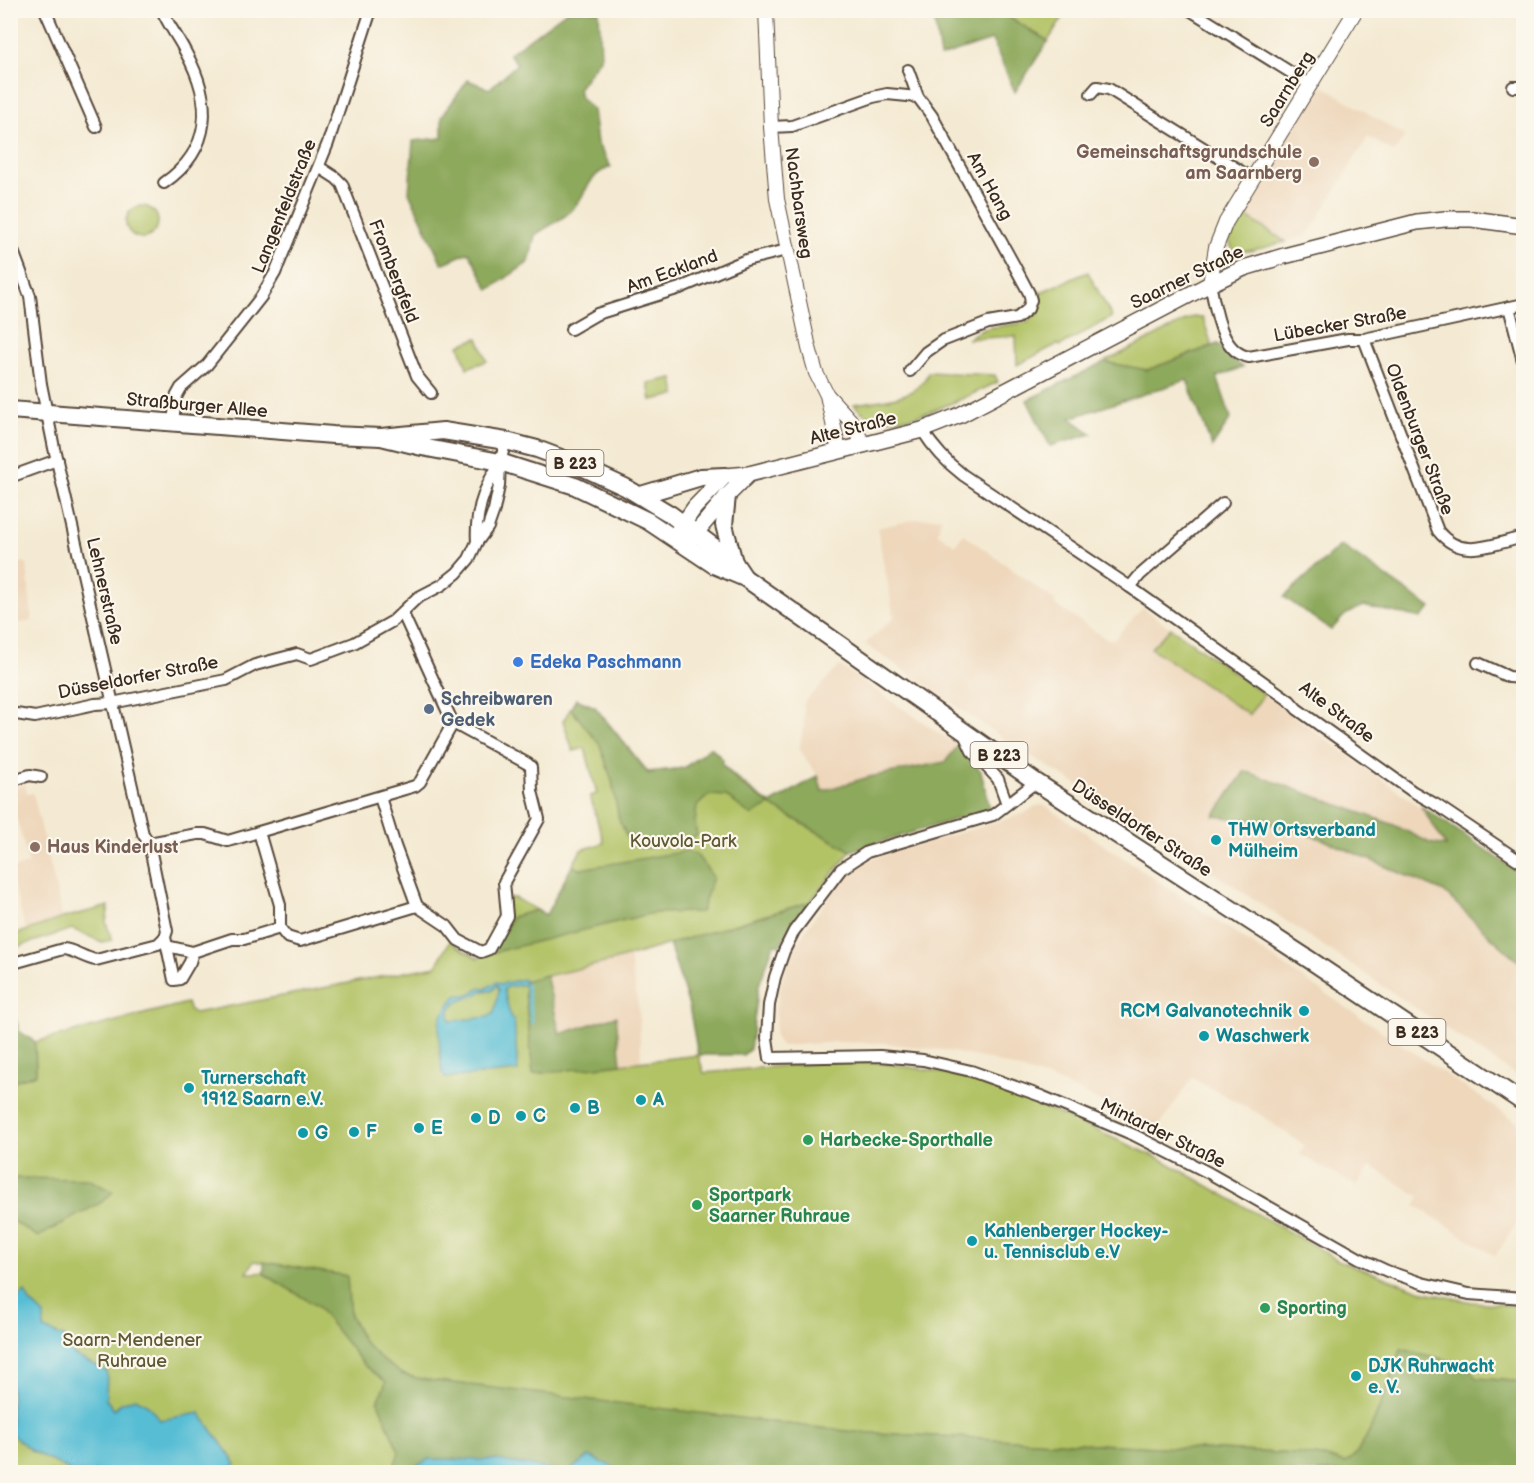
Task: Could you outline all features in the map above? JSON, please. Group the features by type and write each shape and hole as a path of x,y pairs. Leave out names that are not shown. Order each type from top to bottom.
{"main road":[{"name":"Saarner Straße","path":"922,430 995,398 1244,268 1417,222 1472,219 1524,226"},
{"name":"Straßburger Allee","path":"10,410 333,435 381,437 443,431 506,441 569,461 641,495 684,535"},
{"name":"Alte Straße","path":"725,476 749,474 922,430"},
{"name":"Straßburger Allee","path":"381,437 500,462 575,486 648,521 684,535"},
{"path":"684,535 749,474"},
{"path":"641,495 701,477 725,476"},
{"path":"684,535 699,502 725,476"},
{"path":"727,496 724,525 734,562"},
{"name":"Düsseldorfer Straße","path":"684,535 734,562 745,578"},
{"name":"Düsseldorfer Straße","path":"684,535 714,565 745,578 1036,782 1310,960 1524,1104"}],"street":[{"path":"45,10 96,127"},
{"path":"162,10 186,52 198,80 203,100 203,125 198,146 187,163 164,183"},
{"name":"Langenfeldstraße","path":"173,422 176,397 181,388 207,365 269,286 319,167 371,10"},
{"name":"Nachbarsweg","path":"766,10 771,127 777,199 809,348 816,373 827,395 839,451"},
{"path":"1190,10 1311,85"},
{"name":"Saarnberg","path":"1210,284 1216,247 1226,222 1356,10"},
{"name":"Am Hang","path":"908,70 918,97 932,116 1031,300 1024,315 988,323 942,341 926,352 910,371"},
{"path":"1091,94 1098,87 1109,89 1253,179"},
{"path":"771,127 792,126 887,94 918,97"},
{"name":"Frombergfeld","path":"319,167 342,184 417,376 431,393"},
{"name":"Lehnerstraße","path":"10,243 30,297 41,384 57,460 143,834 149,843 167,931 166,942 174,980 180,979 193,952"},
{"name":"Am Eckland","path":"571,329 597,314 680,288 746,260 787,250"},
{"name":"Lübecker Straße","path":"1210,284 1218,317 1229,345 1240,355 1249,357 1348,339 1364,339 1524,304"},
{"path":"1509,308 1524,365"},
{"name":"Oldenburger Straße","path":"1364,339 1438,531 1442,536 1457,547 1470,549 1524,537"},
{"name":"Nachbarsweg","path":"827,395 850,420 864,445"},
{"name":"Alte Straße","path":"922,430 934,449 963,475 1130,587 1290,701 1297,709 1412,792 1435,804 1524,864"},
{"name":"Düsseldorfer Straße","path":"10,713 35,717 226,680 255,665 297,654 311,659 354,643 403,614 417,597 442,585 469,559 477,542 476,525 488,482 500,462 506,441"},
{"path":"10,477 57,460"},
{"path":"1130,587 1140,575 1223,503"},
{"path":"380,797 417,906 447,926 458,940 481,952 489,949 507,916 504,882 539,819 532,791 531,767 453,723 403,614"},
{"path":"1478,663 1509,677 1524,678"},
{"path":"149,843 197,834 228,841 415,786 420,782 453,723"},
{"path":"962,729 972,752 998,779 1006,804 1036,782"},
{"path":"10,781 30,775 41,777"},
{"name":"Mintarder Straße","path":"1006,804 993,815 867,852 841,869 794,931 774,977 767,1038 770,1058 880,1056 923,1060 971,1071 1041,1096 1134,1136 1209,1173 1359,1258 1387,1271 1422,1283 1469,1294 1524,1298"},
{"path":"259,832 279,905 280,928 287,937 300,941 417,906"},
{"path":"10,964 63,949 70,949 96,960 166,942 193,952 232,939 244,939 280,928"}],"shaded area":[{"name":"Gemeinschaftsgrundschule am Saarnberg","path":"1322,85 1405,136 1394,153 1368,137 1307,236 1286,242 1242,214"},
{"path":"12,488 16,562 27,563 32,621 22,623 11,623"},
{"path":"941,517 938,533 955,545 963,534 1056,601 1054,604 1105,638 1113,640 1143,608 1486,854 1477,850 1430,843 1394,825 1245,771 1215,816 1263,822 1322,839 1444,893 1523,965 1523,1080 1140,823 1013,745 865,644 894,618 877,528 917,519"},
{"path":"840,666 958,746 945,762 869,777 821,791 818,776 799,749 804,724 804,702"},
{"name":"Haus Kinderlust","path":"25,784 27,794 33,793 63,918 26,931 10,869 29,864 10,795 11,787"},
{"path":"1041,805 1046,806 1523,1126 1523,1220 1520,1218 1495,1256 1415,1205 1420,1197 1371,1166 1356,1186 1299,1154 1305,1146 1256,1112 1192,1078 1156,1131 1085,1094 1048,1078 987,1059 942,1050 883,1043 836,1042 782,1046 778,1042 775,1035 776,1009 788,963 797,943 838,885 873,858 1025,813"},
{"path":"629,956 639,1010 641,1062 621,1064 615,1017 560,1034 546,975"}],"green space":[{"path":"1003,10 1067,11 1048,41 1002,13"},
{"path":"567,11 599,11 601,57 578,89 580,97 593,110 597,143 611,167 596,175 567,215 535,235 529,262 489,290 469,252 442,264 409,192 413,141 442,138 442,116 468,80 489,89 517,64 509,54"},
{"path":"933,11 1003,11 1002,13 1048,41 1015,92 992,40 940,57"},
{"path":"142,206 154,210 158,222 154,234 142,238 130,234 126,222 130,210"},
{"path":"1242,214 1286,242 1253,250 1234,251 1229,241 1233,228"},
{"path":"1088,272 1112,317 1060,346 1058,344 1017,365 1016,336 968,339 988,328 1028,322 1036,309 1036,294"},
{"path":"1193,317 1203,318 1212,346 1147,370 1104,362"},
{"path":"478,338 487,361 467,368 459,345"},
{"path":"1218,344 1229,357 1243,367 1217,377 1231,418 1212,447 1187,380 1070,418 1092,434 1050,446 1027,400 1104,362 1147,370"},
{"path":"928,372 995,375 998,382 945,406 903,419 884,420 867,415 854,404 885,400 907,393 923,381"},
{"path":"673,378 676,395 651,400 648,383"},
{"path":"1341,545 1431,608 1421,618 1363,606 1345,615 1331,630 1284,597"},
{"path":"1171,628 1264,694 1249,715 1151,648"},
{"name":"Sportpark Saarner Ruhraue","path":"576,699 595,707 648,772 684,768 711,747 723,760 722,764 751,790 783,812 851,851 810,902 613,961 524,981 533,1074 698,1055 704,1073 838,1061 871,1061 957,1076 1027,1100 1163,1160 1338,1260 1425,1292 1472,1302 1523,1306 1523,1382 1477,1378 1402,1349 1362,1445 1345,1463 1329,1458 1298,1454 854,1432 421,1380 403,1375 469,1403 1356,1472 11,1472 10,1181 25,1179 11,1178 11,1082 36,1074 35,1042 187,1003 189,1009 195,1013 436,966 451,939 455,945 477,958 491,953 509,898 515,898 546,915 581,850 604,843 590,796 597,794 585,748 573,751 563,721","holes":["254,1261 346,1276 350,1315 362,1338 308,1271 247,1273"]},
{"path":"576,699 595,707 648,773 684,768 711,747 739,783 770,804 818,776 822,791 869,777 945,762 958,746 981,771 990,809 851,851 770,805 751,815 726,796 709,795 697,806 695,823 697,836 647,848 631,845 619,820 612,781 600,745 571,709"},
{"path":"1245,771 1394,825 1430,843 1446,846 1421,806 1523,875 1523,965 1444,892 1322,839 1263,822 1214,816"},
{"path":"687,851 697,855 713,877 701,912 653,913 491,953 512,917 536,910 546,915 572,866 580,869"},
{"path":"810,902 780,945 774,944 759,985 750,1049 743,1055 698,1055 689,1006 669,944"},
{"path":"109,906 106,922 112,940 102,942 72,929 11,949 11,936 63,918"},
{"path":"546,975 560,1034 616,1016 621,1064 533,1074 524,981"},
{"path":"10,999 19,1031 35,1042 36,1074 11,1082"},
{"path":"10,1178 88,1179 113,1192 102,1202 38,1237 11,1220"},
{"path":"264,1262 347,1276 350,1315 363,1341 381,1359 402,1374 421,1379 854,1432 1298,1454 1329,1458 1345,1463 1362,1445 1370,1429 1401,1349 1467,1365 1477,1378 1523,1382 1523,1472 664,1472 619,1470 589,1456 568,1472 496,1460 429,1459 407,1472 373,1472 394,1467 399,1452 378,1402 386,1382 364,1365 317,1306 264,1274"},
{"path":"345,1462 369,1472 326,1472"}],"water":[{"path":"523,979 526,984 507,987 504,990 511,1019 514,1019 518,1071 446,1078 442,1073 440,1020 456,996 470,994 481,987 485,989 497,982 501,984","holes":["497,985 499,990 494,1013 488,1017 451,1021 449,1018 452,1007 456,1003 482,991 492,991"]},
{"path":"25,1292 30,1302 44,1315 44,1329 66,1338 74,1355 107,1371 106,1399 114,1410 121,1403 136,1398 148,1405 160,1420 200,1413 236,1464 225,1472 73,1472 32,1451 11,1434 11,1304"},
{"path":"589,1456 619,1470 664,1472 568,1472"},
{"path":"429,1459 496,1460 568,1472 407,1472"}],"waterway":[{"path":"526,984 532,1023"}],"place":[{"name":"Gemeinschaftsgrundschule am Saarnberg","path":"1314,162"},
{"name":"Edeka Paschmann","path":"518,662"},
{"name":"Schreibwaren Gedek","path":"429,709"},
{"name":"THW Ortsverband Mülheim","path":"1216,840"},
{"name":"Haus Kinderlust","path":"35,847"},
{"name":"RCM Galvanotechnik","path":"1304,1011"},
{"name":"Waschwerk","path":"1204,1036"},
{"name":"Turnerschaft 1912 Saarn e.V.","path":"189,1088"},
{"name":"A","path":"641,1100"},
{"name":"B","path":"575,1108"},
{"name":"C","path":"521,1116"},
{"name":"D","path":"476,1118"},
{"name":"E","path":"419,1128"},
{"name":"F","path":"354,1132"},
{"name":"G","path":"303,1133"},
{"name":"Harbecke-Sporthalle","path":"808,1140"},
{"name":"Sportpark Saarner Ruhraue","path":"697,1205"},
{"name":"Kahlenberger Hockey- u. Tennisclub e.V","path":"972,1241"},
{"name":"Sporting","path":"1265,1308"},
{"name":"DJK Ruhrwacht e. V.","path":"1356,1376"}],"park label":[{"name":"Kouvola-Park","path":"683,841"},
{"name":"Saarn-Mendener Ruhraue","path":"132,1350"}]}
